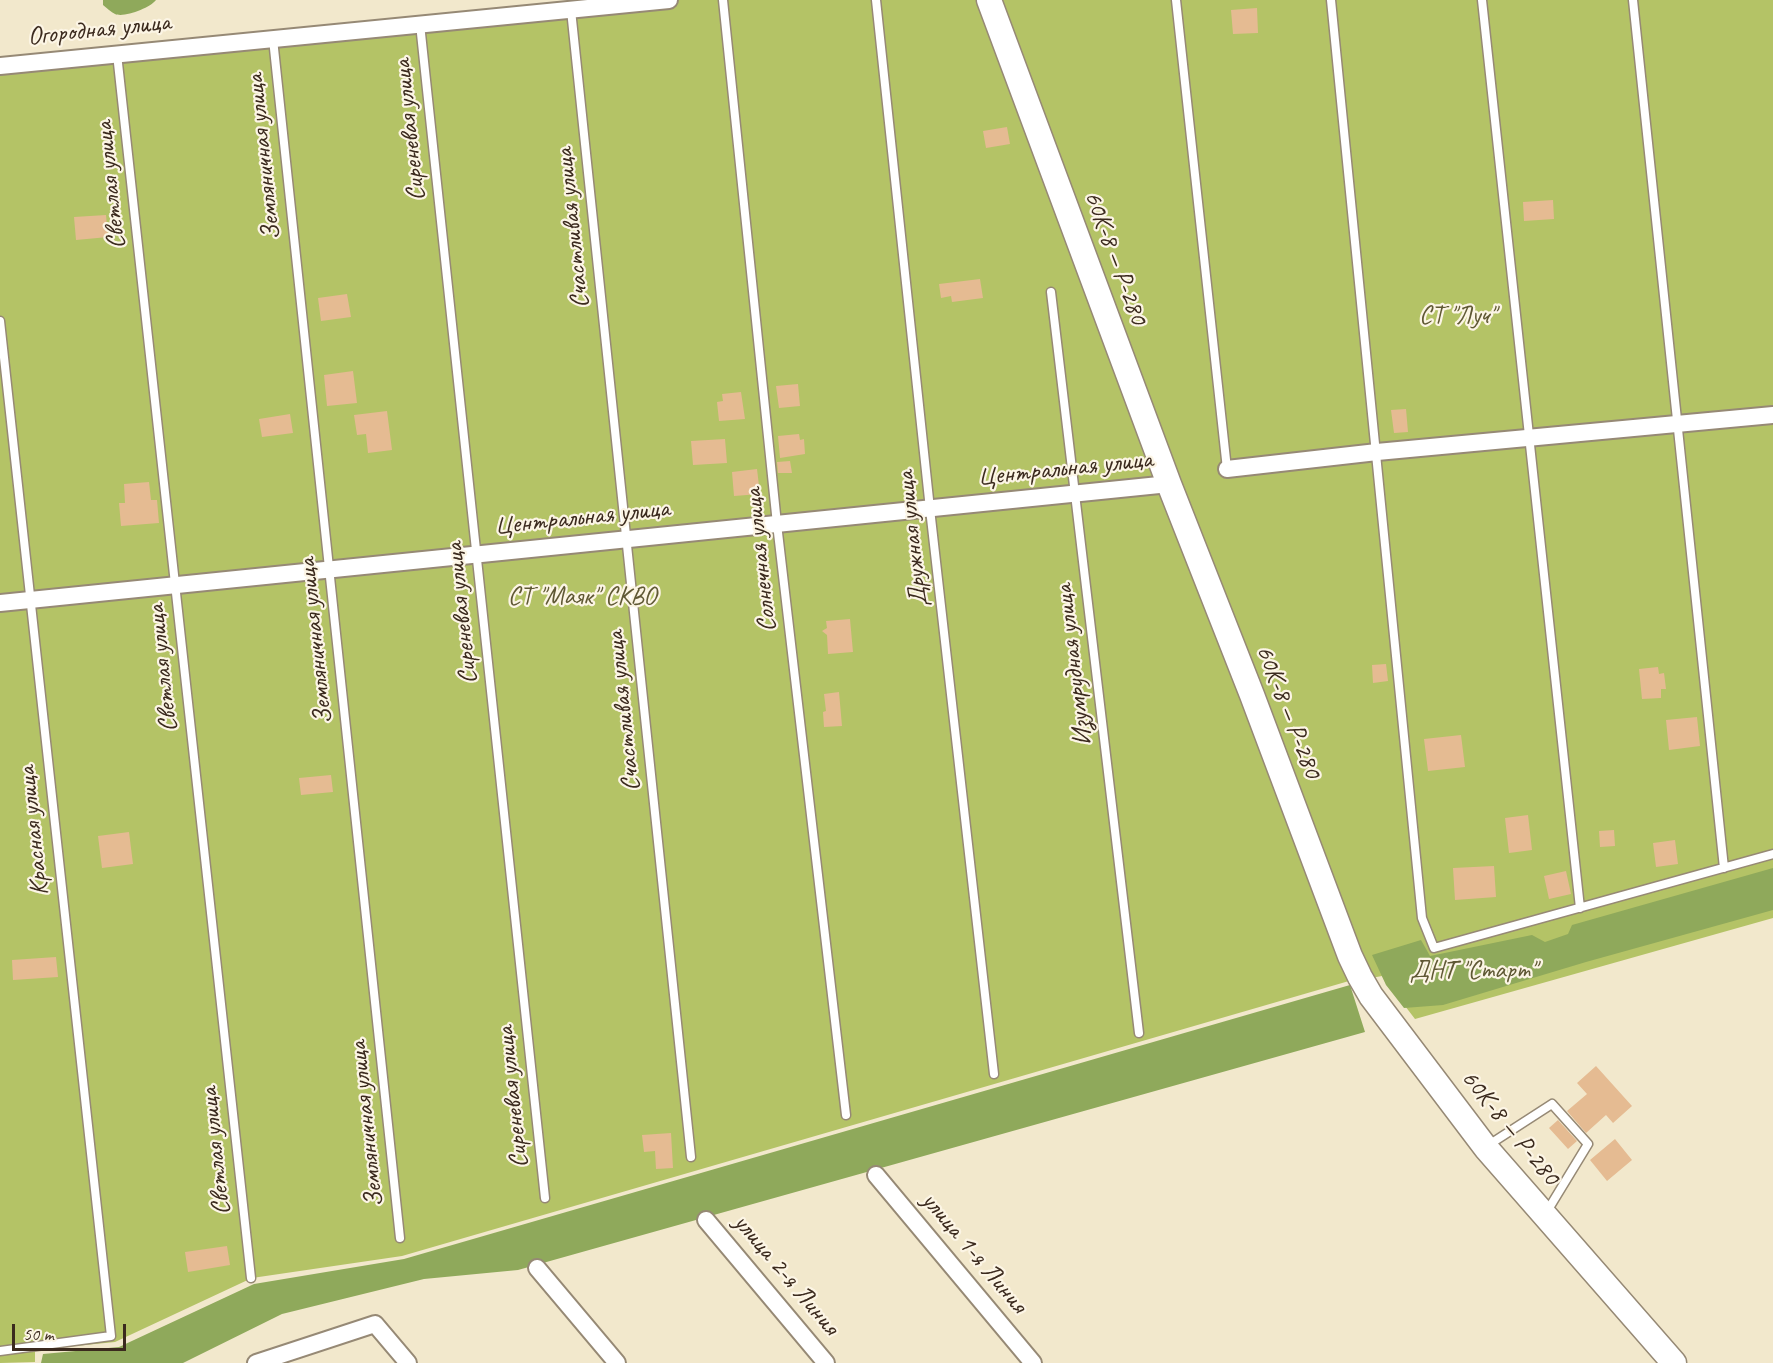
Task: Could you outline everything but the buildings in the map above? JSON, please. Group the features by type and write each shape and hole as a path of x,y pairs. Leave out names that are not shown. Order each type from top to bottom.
{"street":[{"name":"Огородная улица","path":"0,66 669,0"},
{"name":"60К-8 — Р-280","path":"989,0 1169,484 1360,977 1371,996 1486,1148 1667,1360"},
{"path":"1227,469 1377,452 1773,415"},
{"name":"Центральная улица","path":"0,603 1169,484"},
{"name":"улица 1-я Линия","path":"876,1175 1033,1363"},
{"name":"улица 2-я Линия","path":"706,1220 826,1363"},
{"path":"537,1268 617,1363"},
{"path":"256,1363 375,1324 408,1363"}],"lane":[{"name":"Солнечная улица","path":"723,0 777,524 846,1115"},
{"name":"Дружная улица","path":"876,0 930,509 994,1074"},
{"path":"1176,0 1227,469"},
{"path":"1331,0 1422,918 1434,948 1773,854"},
{"path":"1482,0 1580,908"},
{"path":"1634,0 1724,868"},
{"name":"Счастливая улица","path":"571,10 691,1157"},
{"name":"Сиреневая улица","path":"420,24 545,1198"},
{"name":"Земляничная улица","path":"273,39 400,1238"},
{"name":"Светлая улица","path":"117,54 251,1278"},
{"name":"Изумрудная улица","path":"1051,292 1139,1033"},
{"name":"Красная улица","path":"0,321 111,1336 0,1351"},
{"path":"1486,1148 1552,1104 1588,1144 1545,1216"}],"green space":[{"path":"103,0 156,0 137,12 119,15 103,5"},
{"name":"СТ \"Маяк\" СКВО","path":"631,0 979,0 1349,981 402,1256 252,1278 115,1342 35,1350 35,1362 0,1363 0,63"},
{"name":"СТ \"Луч\"","path":"998,0 1773,0 1773,918 1415,1019 1382,976 1371,978"},
{"name":"ДНТ \"Старт\"","path":"1773,868 1773,910 1443,1005 1404,1008 1386,985 1372,955 1421,940 1430,956 1532,935 1545,942 1568,934 1572,925"},
{"path":"1350,985 1365,1032 518,1270 424,1279 282,1314 183,1363 41,1363 43,1354 119,1347 254,1284 404,1259"}]}
